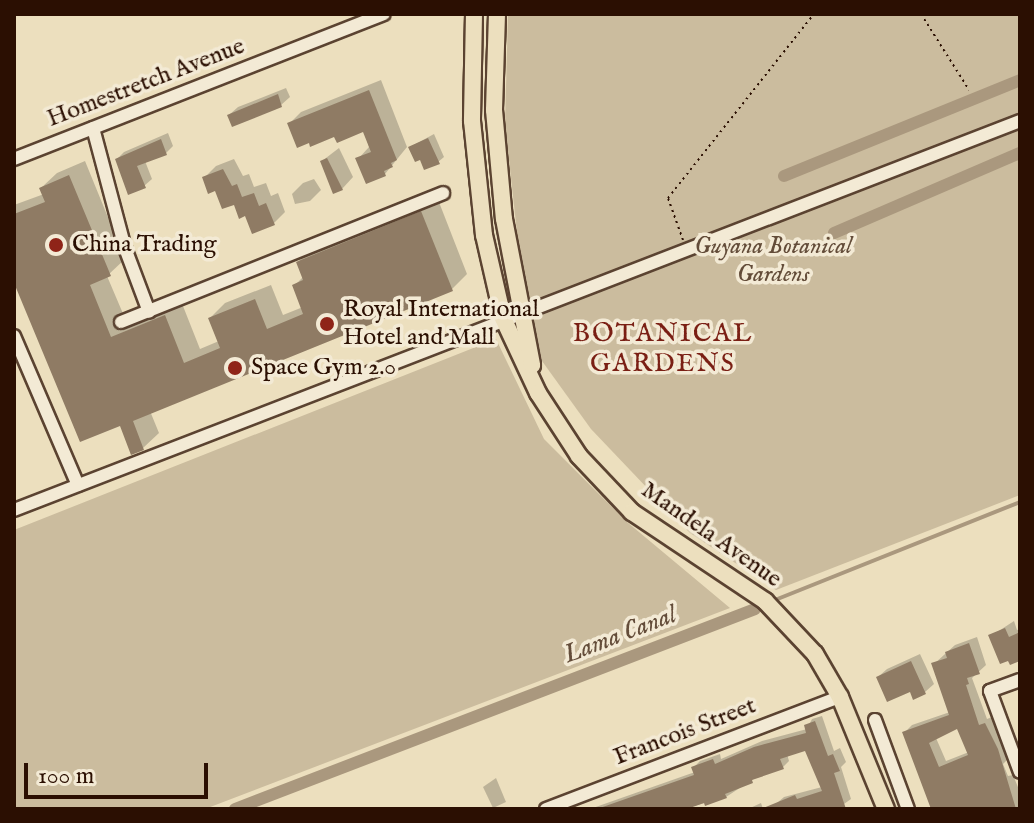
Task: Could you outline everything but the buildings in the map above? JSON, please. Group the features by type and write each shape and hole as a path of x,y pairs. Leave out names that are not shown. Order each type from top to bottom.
{"main road":[{"name":"Mandela Avenue","path":"474,14 472,121 484,235 503,318 538,393 579,456 632,512 747,588 785,621 819,660 840,697 886,809"},
{"name":"Mandela Avenue","path":"497,14 494,110 504,219 538,393"}],"street":[{"name":"Homestretch Avenue","path":"14,159 384,14"},
{"path":"14,510 503,318 1020,121"},
{"path":"93,128 125,248 149,312"},
{"path":"121,322 443,193"},
{"path":"14,336 78,485"},
{"path":"1020,680 990,691 1020,772"},
{"name":"Francois Street","path":"546,809 840,697"},
{"path":"875,720 908,809"}],"path":[{"path":"686,249 668,198 814,14"},
{"path":"921,14 969,90"}],"green space":[{"name":"Guyana Botanical Gardens","path":"508,14 1020,14 1020,495 776,590 690,533 591,429 542,361 520,259 505,124"},
{"path":"496,339 544,439 627,522 730,608 205,809 14,809 14,530"}],"waterway":[{"path":"784,176 1020,80"},
{"path":"834,233 1020,153"},
{"name":"Lama Canal","path":"770,602 1020,502"},
{"name":"Lama Canal","path":"235,809 755,609"}],"place":[{"name":"China Trading","path":"56,245"},
{"name":"Royal International Hotel and Mall","path":"327,324"},
{"name":"Space Gym 2.0","path":"235,368"}],"district":[{"name":"BOTANICAL GARDENS","path":"663,349"}]}
